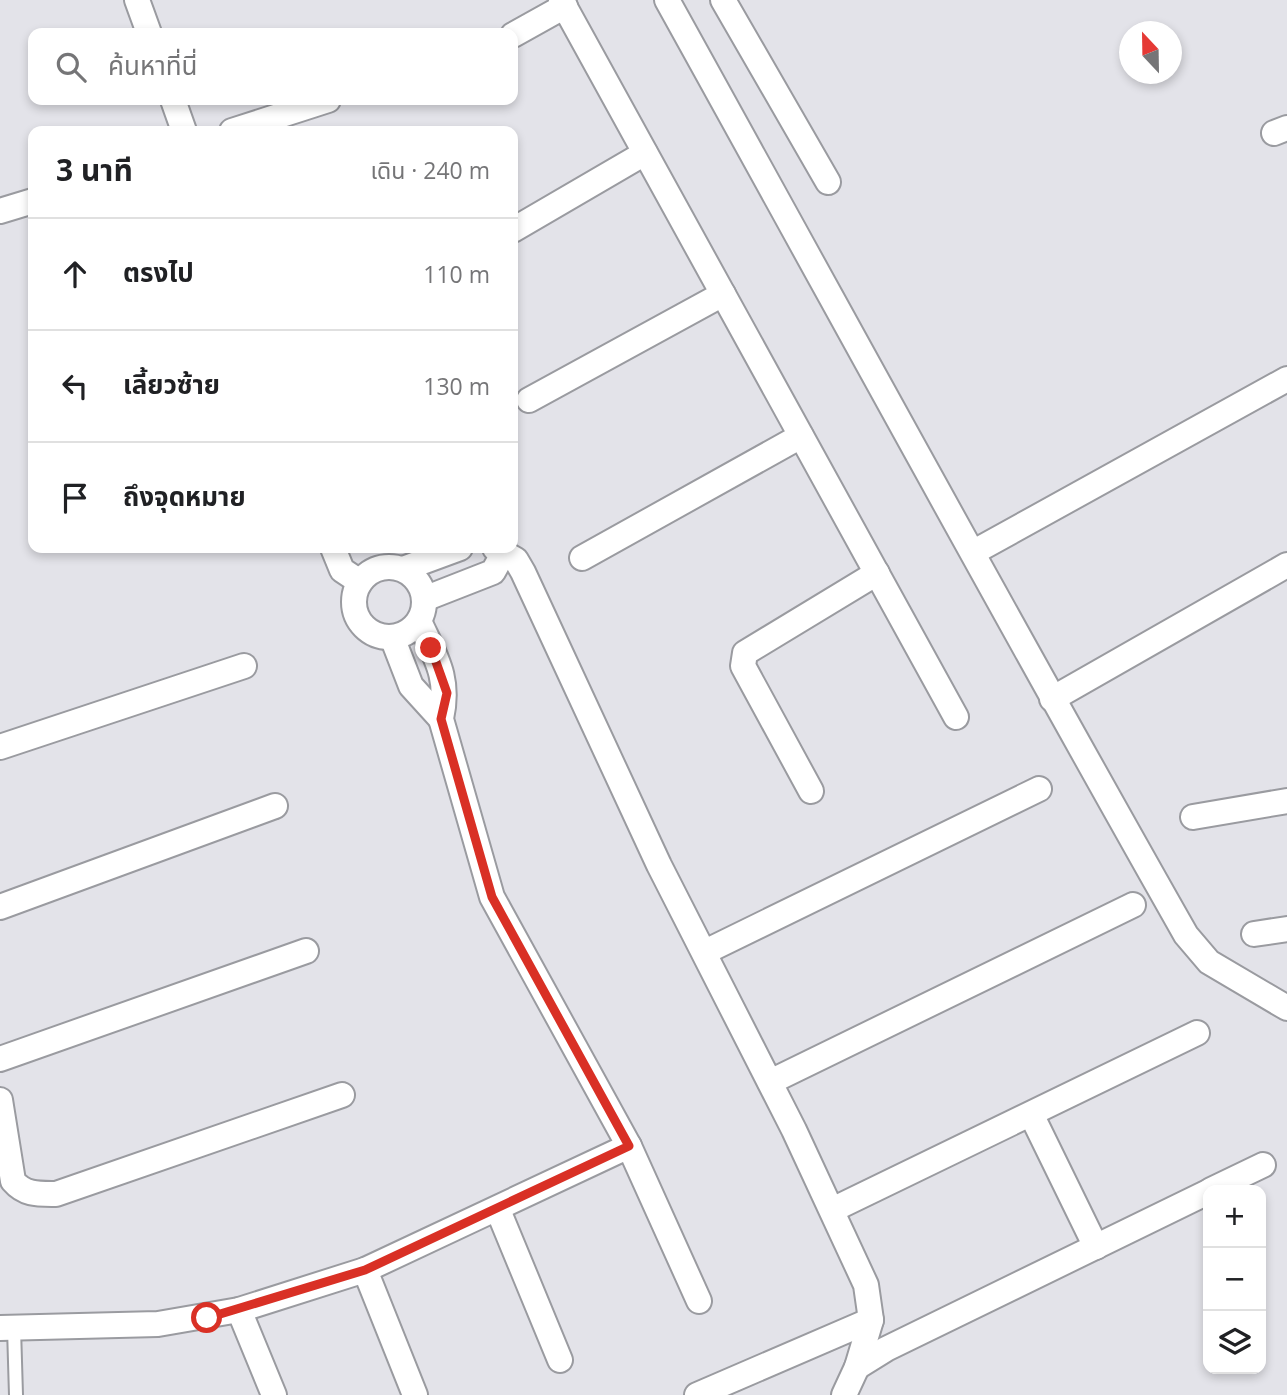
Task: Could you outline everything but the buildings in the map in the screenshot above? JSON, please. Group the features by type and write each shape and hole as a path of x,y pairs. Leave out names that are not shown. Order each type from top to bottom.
{"street":[{"path":"137,0 147,28"},
{"path":"667,0 974,552 1052,699 1186,935 1209,962 1287,1008"},
{"path":"723,0 828,182"},
{"path":"518,32 563,3 956,717"},
{"path":"175,105 182,126"},
{"path":"247,126 313,105"},
{"path":"518,227 645,153"},
{"path":"0,211 28,203"},
{"path":"529,400 723,295"},
{"path":"974,552 1287,379"},
{"path":"582,558 801,436"},
{"path":"335,553 342,570 360,582"},
{"path":"446,553 403,569 387,567 372,571 360,582 354,597 355,612 363,626 376,635 393,637 407,632 422,610 493,572 498,553"},
{"path":"504,553 516,560 523,572 659,865 770,1082 866,1285 871,1320 857,1367 844,1395"},
{"path":"1052,699 1287,565"},
{"path":"403,569 421,587 422,610 447,693 441,719"},
{"path":"811,791 743,666 745,653 877,573"},
{"path":"393,637 411,686 441,719 492,897 629,1146 699,1301"},
{"path":"0,747 244,666"},
{"path":"705,952 1039,789"},
{"path":"1193,817 1287,801"},
{"path":"0,907 275,806"},
{"path":"770,1082 1133,905"},
{"path":"1254,934 1287,929"},
{"path":"0,1059 306,951"},
{"path":"832,1210 1032,1116 1197,1033"},
{"path":"1,1116 13,1181 20,1190 34,1194 56,1194 342,1095"},
{"path":"1032,1116 1096,1247"},
{"path":"7,1328 158,1324 239,1310 365,1270 498,1210 629,1146"},
{"path":"1222,1185 1263,1165"},
{"path":"857,1367 886,1349 1203,1194"},
{"path":"498,1210 560,1360"},
{"path":"365,1270 415,1395"},
{"path":"239,1310 274,1395"},
{"path":"697,1395 871,1320"}],"lane":[{"path":"7,1328 16,1395"}],"route":[{"path":"207,1318 365,1270 560,1181 629,1146 492,897 441,719 447,693 431,648"}]}
